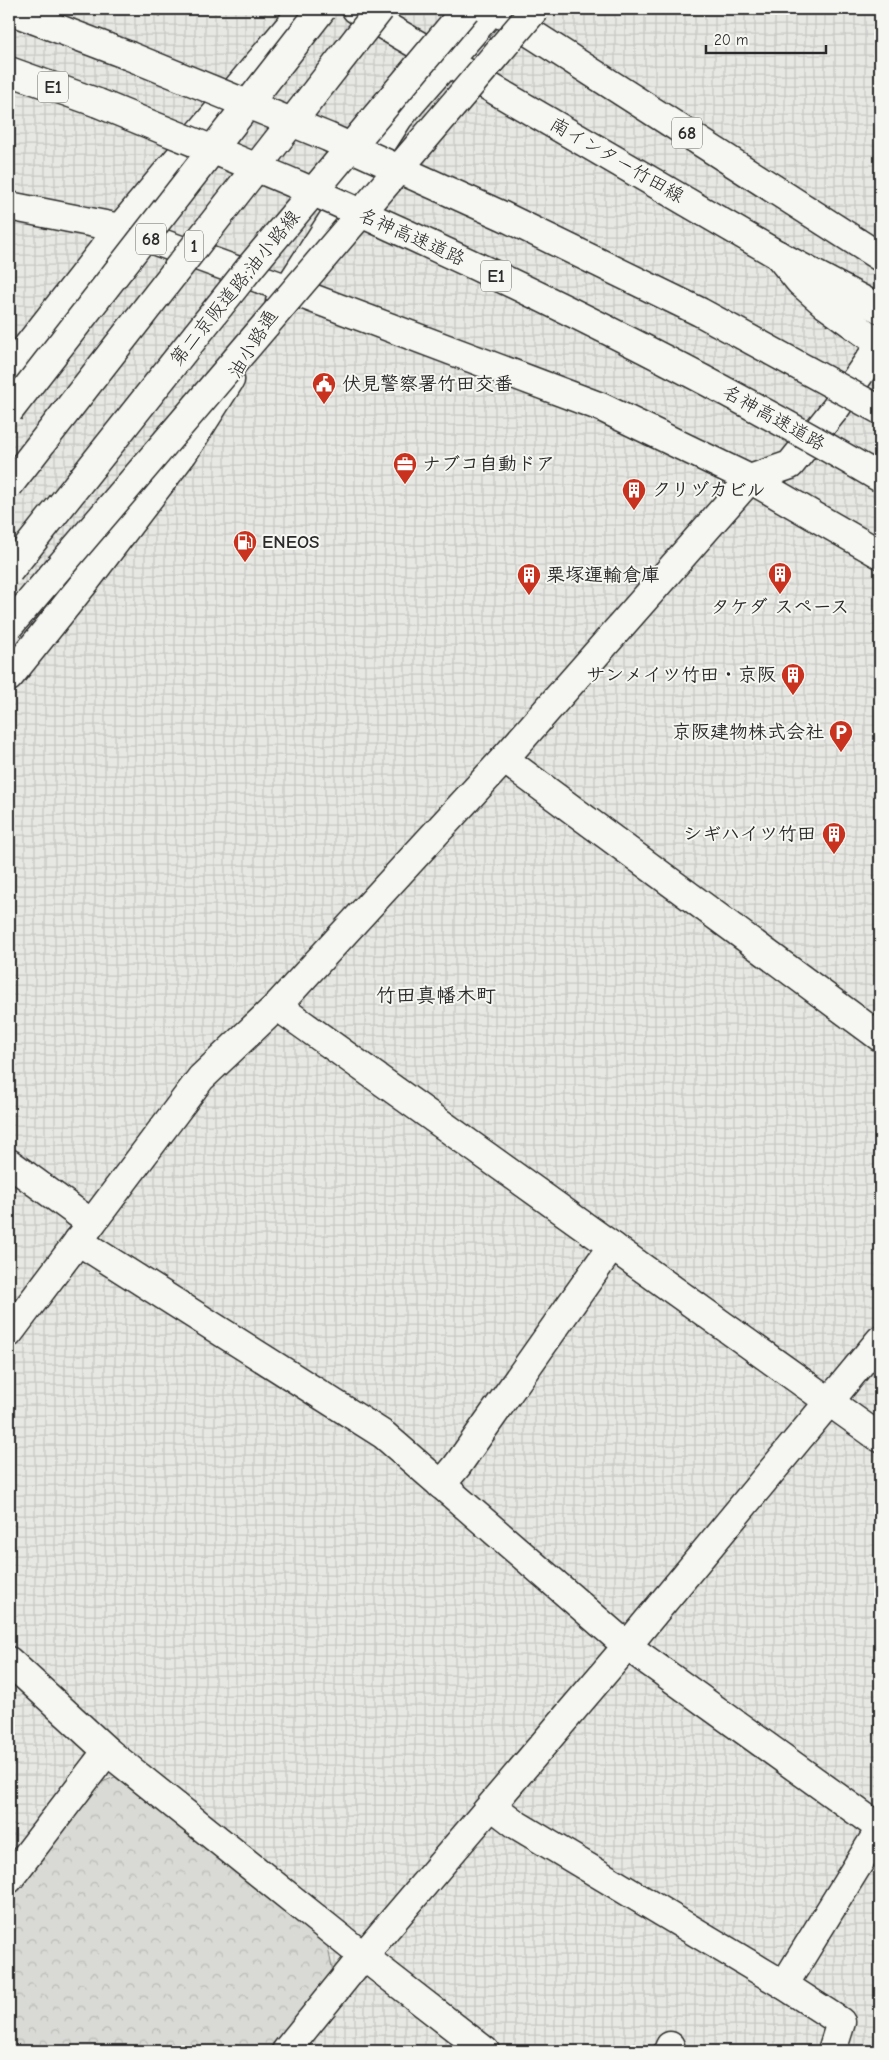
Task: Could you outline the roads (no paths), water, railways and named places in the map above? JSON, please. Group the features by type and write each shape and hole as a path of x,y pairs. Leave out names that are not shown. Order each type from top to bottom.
{"main road":[{"name":"68","path":"120,228 304,9"},
{"path":"9,411 322,9"},
{"name":"南インター竹田線","path":"356,9 529,108 778,255 880,309"},
{"name":"1","path":"9,484 380,9"},
{"name":"第二京阪道路;油小路線","path":"9,571 252,265 466,9"},
{"name":"68","path":"493,9 880,257"},
{"name":"油小路通","path":"9,677 85,582 184,452 399,117 493,9"},
{"path":"9,626 535,9"},
{"path":"9,10 328,137 503,216 700,312 880,410"},
{"name":"名神高速道路","path":"9,71 98,103 298,185 485,270 670,361 880,478"},
{"name":"68","path":"9,206 120,228 288,289"},
{"path":"9,370 120,228"},
{"path":"9,1333 202,1078 277,1006 504,758 750,479 790,465 835,409 880,345 826,305 800,282 778,255"},
{"path":"288,289 601,407 750,479 880,554"},
{"path":"504,758 880,1037"},
{"path":"277,1006 880,1438"},
{"path":"9,1163 85,1232 384,1435 627,1646 880,1828 784,1985"},
{"path":"441,1485 457,1466 612,1246"},
{"path":"286,2051 363,1956 627,1646 880,1340"},
{"path":"9,1661 107,1751 363,1956 486,2051"},
{"path":"9,1879 107,1751"},
{"path":"492,1806 517,1826 784,1985 840,2022 832,2051"}],"place":[{"name":"伏見警察署竹田交番","path":"324,405"},
{"name":"ナブコ自動ドア","path":"405,485"},
{"name":"クリヅカビル","path":"634,511"},
{"name":"ENEOS","path":"245,563"},
{"name":"タケダ スペース","path":"780,595"},
{"name":"栗塚運輸倉庫","path":"529,596"},
{"name":"サンメイツ竹田・京阪","path":"793,696"},
{"name":"京阪建物株式会社","path":"841,753"},
{"name":"シギハイツ竹田","path":"834,855"}],"district":[{"name":"竹田真幡木町","path":"436,995"}]}
